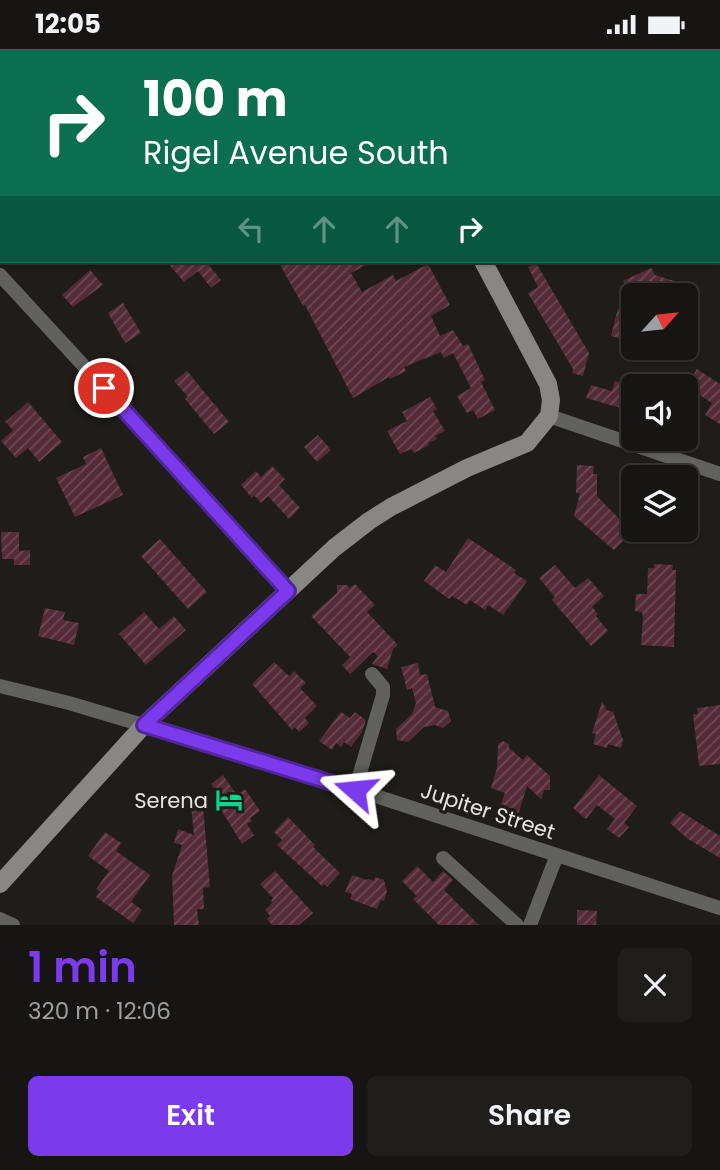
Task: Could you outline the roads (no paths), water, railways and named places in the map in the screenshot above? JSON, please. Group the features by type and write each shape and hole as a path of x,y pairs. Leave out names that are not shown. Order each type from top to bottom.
{"main road":[{"path":"0,884 144,725 334,548 369,521 467,468 527,443 549,416 551,400 548,384 484,263"}],"street":[{"path":"0,275 288,591"},
{"path":"549,416 720,474"},
{"path":"355,790 383,695 383,687 372,674"},
{"name":"Jupiter Street","path":"0,685 144,725 355,790 720,908"},
{"path":"530,925 557,855"},
{"path":"443,858 517,925"},
{"path":"0,919 13,925"}],"place":[{"name":"Serena","path":"229,800"}]}
